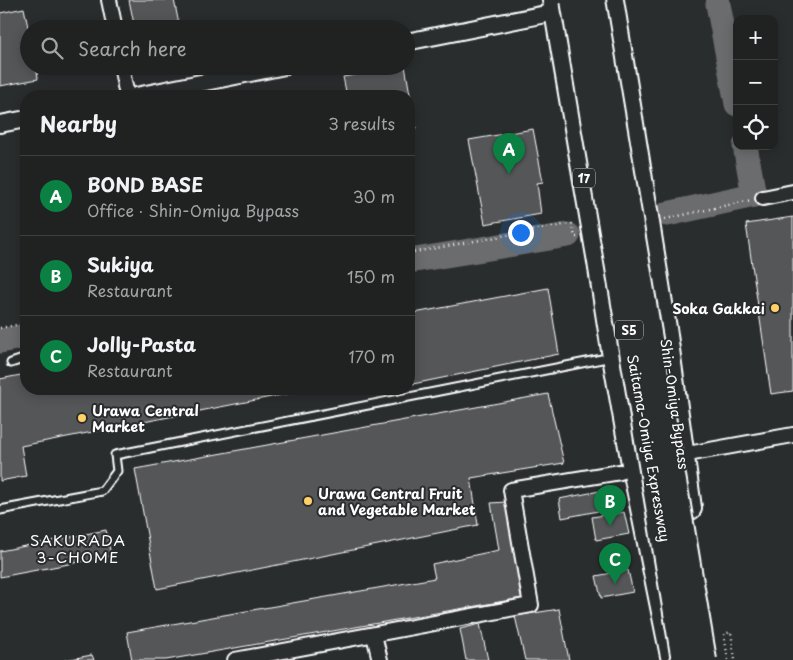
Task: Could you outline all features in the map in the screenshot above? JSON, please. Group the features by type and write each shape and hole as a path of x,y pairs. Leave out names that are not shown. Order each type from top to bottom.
{"highway":[{"path":"587,3 598,111 588,204"},
{"name":"17","path":"587,3 588,204 634,469 673,660"},
{"name":"Shin-Omiya Bypass","path":"587,3 668,348 682,455 714,660"},
{"name":"Saitama-Omiya Expressway","path":"587,3 684,660"},
{"name":"Saitama-Omiya Expressway","path":"587,3 704,660"},
{"path":"614,357 668,348"}],"street":[{"path":"109,0 113,20"},
{"path":"415,40 587,3"},
{"path":"123,75 126,90"},
{"path":"166,90 240,75"},
{"path":"0,124 20,120"},
{"path":"763,198 793,192"},
{"path":"682,455 793,435"},
{"path":"235,660 531,605 511,490 620,472"},
{"path":"374,635 380,660"}],"lane":[{"path":"0,510 102,491 117,471 115,455 614,357"},
{"path":"11,363 20,360"}],"path":[{"path":"665,219 763,198"},
{"path":"415,252 568,224 572,224 575,237 579,236"},
{"path":"0,328 20,324"},
{"path":"728,660 724,634 731,632 735,660"}],"building":[{"path":"129,0 174,0 178,20 133,20"},
{"path":"24,8 26,20 20,20 20,75 37,75 38,79 0,86 0,13"},
{"path":"354,75 407,75 409,90 346,90 343,77"},
{"path":"533,129 543,182 537,183 541,214 485,224 469,140"},
{"name":"Soka Gakkai","path":"793,217 793,391 771,394 746,224"},
{"path":"548,288 559,354 415,384 415,313"},
{"name":"Urawa Central Market","path":"20,375 20,395 281,395 21,446 26,476 0,481 0,379"},
{"name":"Urawa Central Fruit and Vegetable Market","path":"548,394 564,463 471,478 478,525 157,589 135,469"},
{"path":"615,488 619,507 562,518 559,499"},
{"path":"506,502 522,598 166,660 132,660 127,632 435,578 432,564 499,550 491,503"},
{"path":"624,512 629,534 596,540 592,517"},
{"path":"106,530 111,556 0,577 0,551"},
{"path":"628,570 633,592 601,598 596,576"},
{"path":"559,609 569,660 525,660 515,616"},
{"path":"480,624 488,660 466,660 460,629"},
{"path":"92,655 94,660 65,660"}],"waterway":[{"path":"718,4 733,83"},
{"path":"667,214 754,195 746,150"},
{"path":"753,190 759,189"},
{"path":"415,260 568,235"},
{"path":"0,341 20,337"}],"place":[{"name":"BOND BASE","path":"509,174"},
{"name":"Soka Gakkai","path":"775,308"},
{"name":"Urawa Central Market","path":"82,418"},
{"name":"Urawa Central Fruit and Vegetable Market","path":"308,501"},
{"name":"Sukiya","path":"610,526"},
{"name":"Jolly-Pasta","path":"615,584"}],"district":[{"name":"SAKURADA 3-CHOME","path":"78,548"}]}
